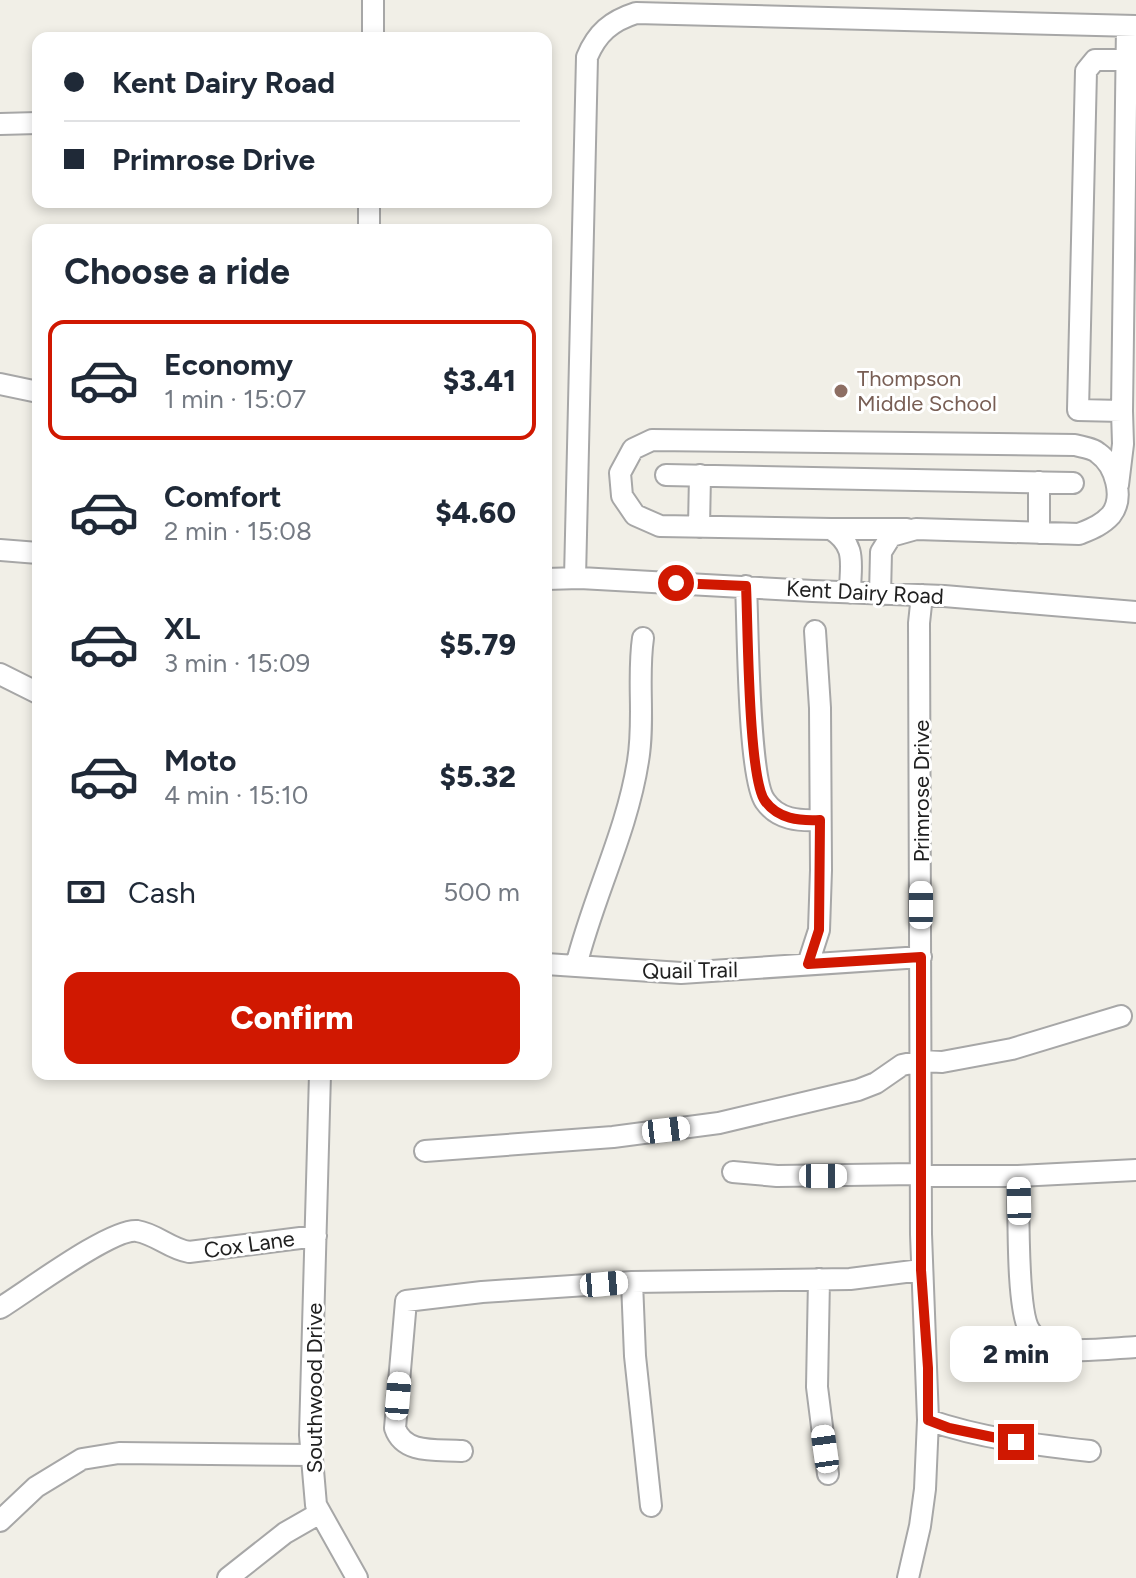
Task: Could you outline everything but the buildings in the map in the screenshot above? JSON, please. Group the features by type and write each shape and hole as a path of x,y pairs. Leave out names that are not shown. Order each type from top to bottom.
{"street":[{"path":"373,0 373,32"},
{"path":"575,578 587,57 593,41 605,29 617,19 636,13 1131,26 1126,60 1123,444 1118,489 1113,512 1099,526 1079,534 699,527 660,526 635,515 622,496 620,473 633,449 652,440 1067,444 1098,452 1112,468 1118,489"},
{"path":"1067,444 1078,410 1086,71 1095,60 1126,60"},
{"path":"0,124 32,123"},
{"path":"0,384 32,391"},
{"path":"1078,410 1122,411"},
{"path":"666,475 1073,483"},
{"path":"699,527 700,475"},
{"path":"1039,482 1039,533"},
{"path":"831,529 845,538 851,553 850,593"},
{"path":"880,595 881,552 891,536 916,529"},
{"path":"0,550 32,553"},
{"name":"Kent Dairy Road","path":"552,579 922,595 1136,612"},
{"path":"746,586 755,761 760,793 770,807 784,817 801,821 820,820"},
{"name":"Primrose Drive","path":"908,1578 923,1501 928,1420 928,1368 921,1270 919,623 922,595"},
{"path":"808,964 819,930 820,708 815,631"},
{"path":"576,966 583,936 617,845 638,762 641,729 639,663 643,638"},
{"path":"0,674 32,690"},
{"name":"Quail Trail","path":"552,964 681,973 921,957"},
{"path":"425,1151 613,1137 719,1123 858,1090 876,1083 902,1065 921,1061 942,1062 1012,1049 1121,1016"},
{"name":"Cox Lane","path":"0,1308 68,1263 129,1231 157,1237 180,1251 189,1252 316,1236 320,1080"},
{"path":"733,1172 748,1175 1018,1176 1136,1170"},
{"path":"1018,1176 1022,1295 1024,1317 1030,1331 1041,1342 1055,1349 1136,1347"},
{"name":"Southwood Drive","path":"316,1236 311,1455 316,1505 357,1578"},
{"path":"462,1451 410,1447 399,1439 395,1428 406,1301 482,1292 632,1282 850,1279 921,1270"},
{"path":"819,1279 817,1387 828,1474"},
{"path":"632,1282 635,1356 651,1506"},
{"path":"928,1420 949,1428 1016,1442 1090,1451"},
{"path":"0,1521 36,1487 82,1459 119,1453 311,1455"},
{"path":"228,1578 285,1533 320,1513"}],"place":[{"name":"Thompson Middle School","path":"841,391"}],"route":[{"path":"676,583 746,586 755,761 760,793 770,807 784,817 801,821 820,820 819,930 808,964 921,957 921,1270 928,1368 928,1420 949,1428 1016,1442"}]}
